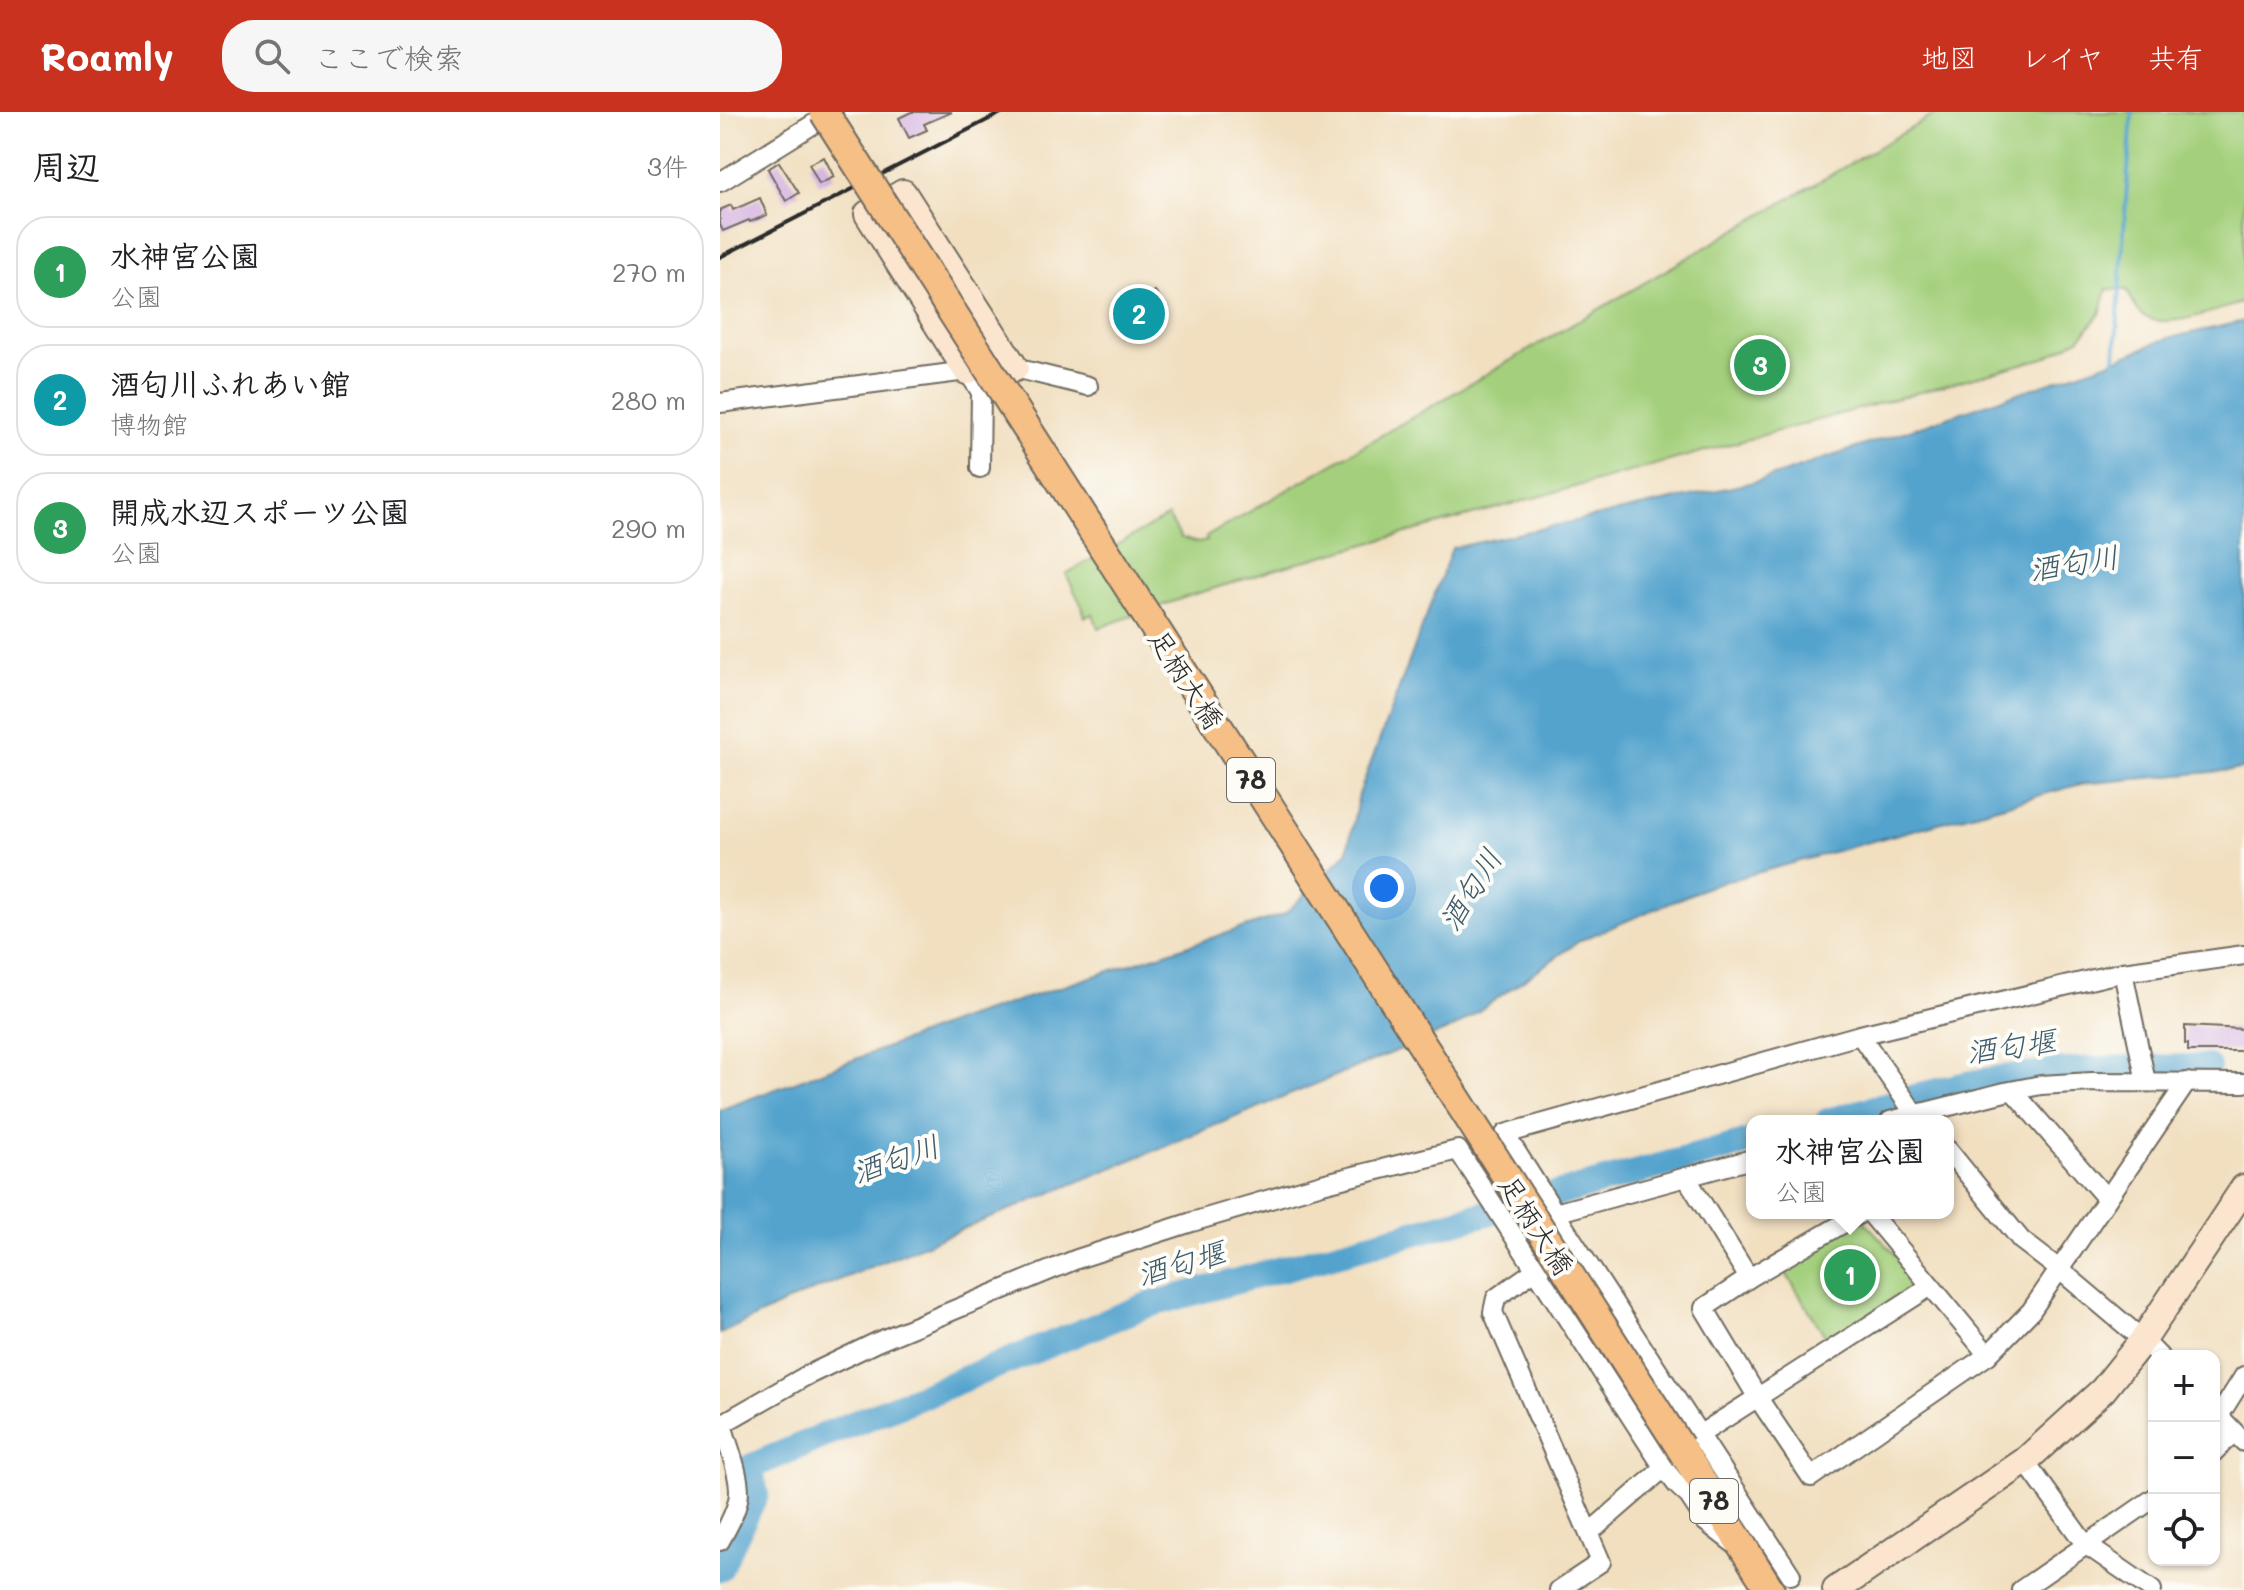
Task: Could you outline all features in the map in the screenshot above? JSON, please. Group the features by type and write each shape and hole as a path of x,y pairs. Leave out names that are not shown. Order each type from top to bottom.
{"main road":[{"name":"足柄大橋","path":"814,116 883,205 1681,1450"},
{"name":"78","path":"1681,1450 1748,1554 1781,1582"}],"street":[{"path":"720,182 814,116 833,112"},
{"path":"980,468 974,382 868,214 903,193 1015,368"},
{"path":"720,403 974,382 1015,368 1088,386"},
{"path":"1681,1450 1574,1244 1505,1134 1860,1035 2123,972 2244,955"},
{"path":"2123,972 2144,1073"},
{"path":"1860,1035 1914,1110 2041,1085 2144,1073 2187,1082 2244,1083"},
{"path":"1851,1219 1704,1308 1758,1398 1811,1477 1988,1355 2031,1311 2187,1082"},
{"path":"2013,1091 2107,1199"},
{"path":"720,1541 740,1497 721,1425 804,1377 877,1342 1077,1259 1322,1184 1458,1150 1534,1270 1681,1450 1781,1582"},
{"path":"1954,1157 2021,1240 2151,1348"},
{"path":"1549,1203 1686,1177 1746,1161"},
{"path":"1686,1177 1749,1278"},
{"path":"1836,1590 2025,1461 2151,1348 2244,1188"},
{"path":"1875,1219 1988,1355"},
{"path":"1559,1590 1601,1562 1493,1312 1496,1298 1574,1244"},
{"path":"1589,1533 1681,1450 1931,1286"},
{"path":"2220,1409 2244,1376"},
{"path":"2220,1418 2239,1438 2220,1449"},
{"path":"2025,1461 2085,1544 2152,1590"},
{"path":"2021,1590 2148,1502"}],"green space":[{"path":"1939,112 2244,112 2244,302 2197,316 2160,321 2142,314 2127,290 2107,289 2100,314 2079,339 2044,358 1297,563 1098,628 1093,614 1085,617 1066,574 1168,516 1181,538 1198,543 1207,541 1206,537"},
{"path":"1862,1219 1922,1283 1831,1345 1782,1267"}],"water":[{"name":"酒匂川","path":"2244,321 2244,769 2081,784 1712,885 1581,940 1457,1026 793,1299 720,1334 720,1110 962,1019 1285,914 1347,853 1359,794 1452,548 1759,481 2115,360 2165,339"}],"building":[{"path":"911,112 952,112 924,124 927,130 909,138 899,118"},
{"path":"824,157 834,177 819,184 809,164"},
{"path":"779,162 799,193 786,201 768,169"},
{"path":"760,198 767,215 723,231 720,210 731,205 733,210"},
{"path":"1155,291 1165,304 1124,338 1114,325"},
{"path":"2185,1026 2244,1029 2244,1051 2188,1051"}],"waterway":[{"path":"2115,360 2132,112"},
{"name":"酒匂堰","path":"1850,1115 1948,1088 2015,1076 2098,1069 2208,1067"},
{"name":"酒匂堰","path":"720,1569 756,1494 750,1467 825,1435 1145,1306 1746,1143"}],"railway":[{"path":"720,257 1003,112"}],"place":[{"name":"酒匂川ふれあい館","path":"1139,314"},
{"name":"開成水辺スポーツ公園","path":"1760,365"},
{"name":"水神宮公園","path":"1850,1275"}]}
